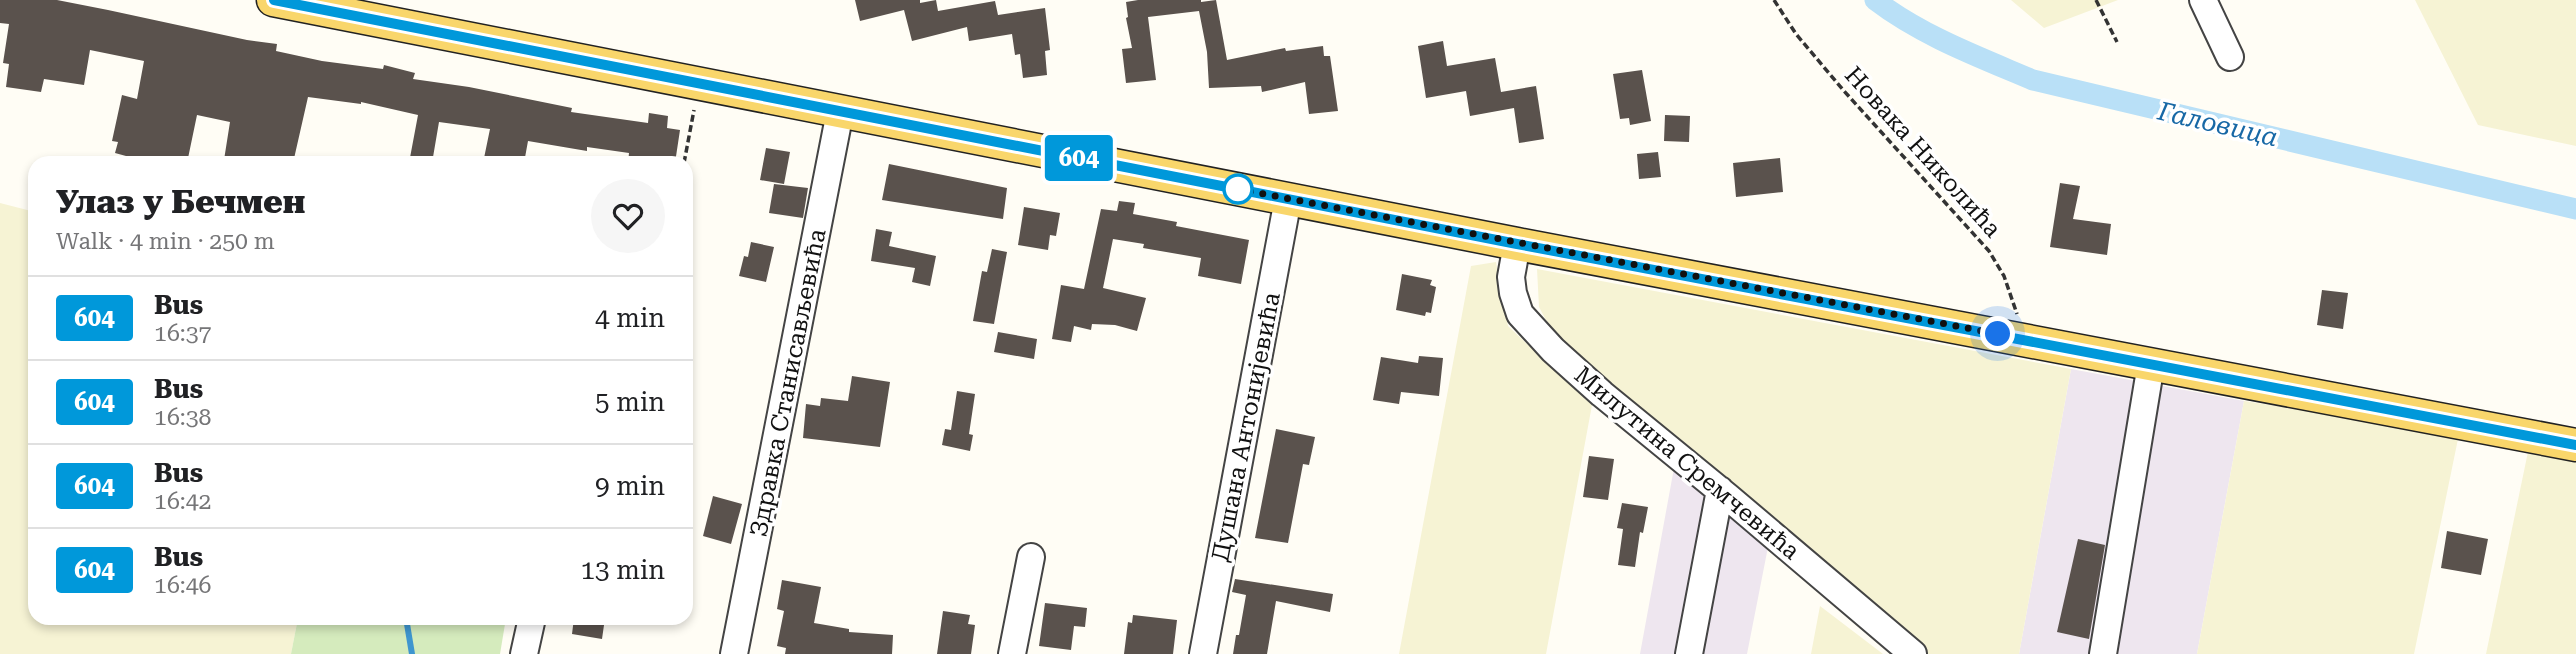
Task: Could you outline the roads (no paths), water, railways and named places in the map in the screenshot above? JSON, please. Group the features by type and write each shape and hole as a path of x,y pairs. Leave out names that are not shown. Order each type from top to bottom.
{"main road":[{"path":"274,0 1517,244 2576,445"}],"street":[{"path":"2203,0 2230,57"},
{"name":"Здравка Станисављевића","path":"734,654 840,112"},
{"name":"Душана Антонијевића","path":"1203,654 1288,199"},
{"name":"Милутина Сремчевића","path":"1517,244 1511,277 1520,314 1553,350 1913,654"},
{"path":"2103,654 2151,364"},
{"path":"1689,654 1720,490"},
{"path":"1012,654 1031,557"},
{"path":"524,654 530,625"}],"waterway":[{"name":"Галовица","path":"1875,0 1931,35 2033,80 2576,209"},
{"path":"407,625 412,654"}]}
